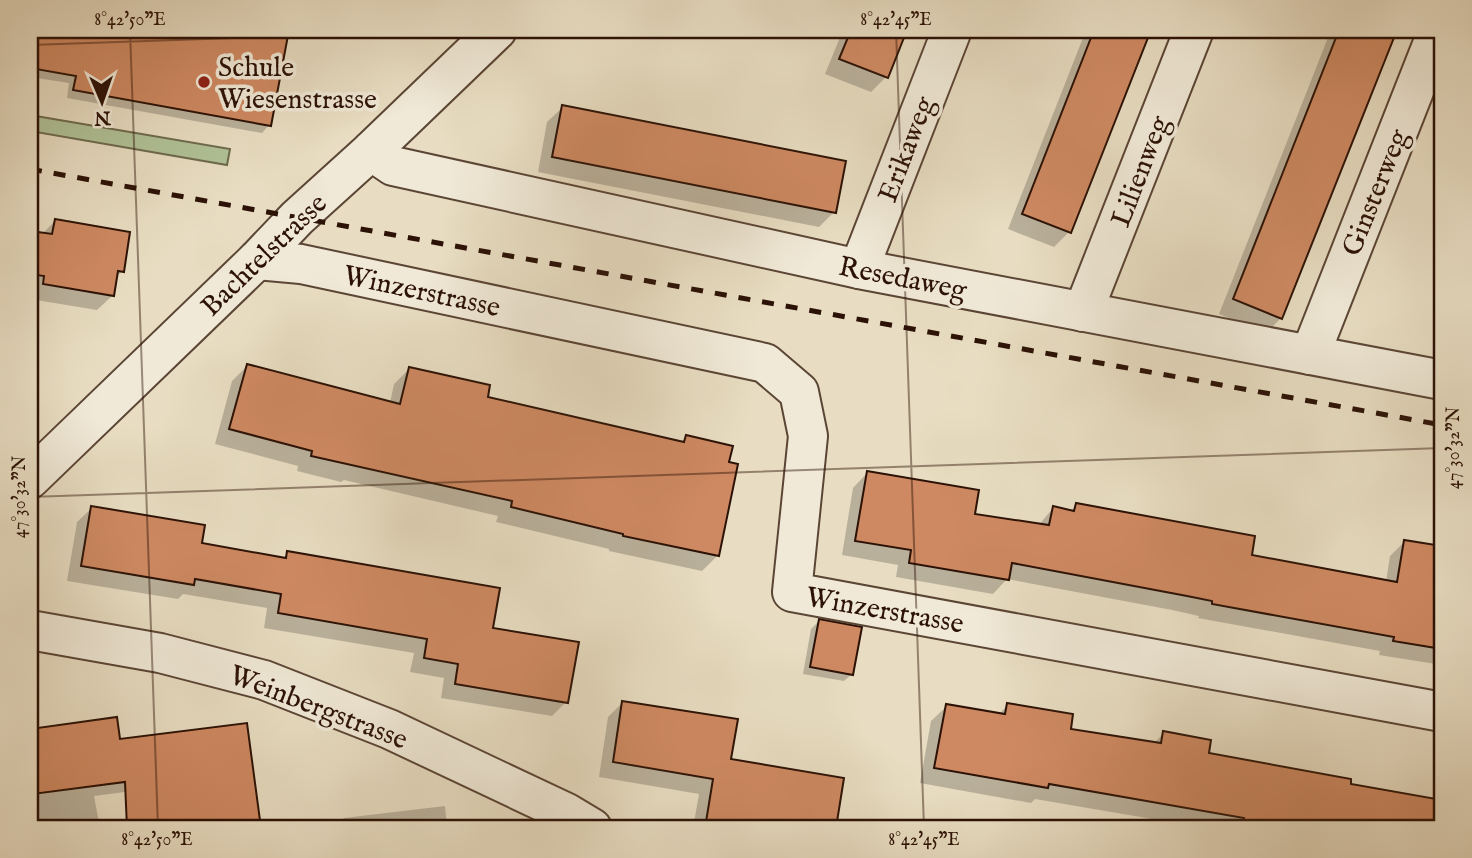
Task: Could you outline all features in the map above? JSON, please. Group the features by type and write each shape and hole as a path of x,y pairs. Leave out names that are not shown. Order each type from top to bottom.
{"street":[{"name":"Bachtelstrasse","path":"30,479 297,218 497,30"},
{"name":"Erikaweg","path":"859,269 951,30"},
{"name":"Lilienweg","path":"1083,312 1194,30"},
{"name":"Ginsterweg","path":"1310,355 1438,30"},
{"name":"Resedaweg","path":"371,151 393,166 859,269 1442,380"},
{"name":"Winzerstrasse","path":"257,260 301,264 765,363 799,392 808,436 792,592 1442,712"},
{"name":"Weinbergstrasse","path":"30,630 160,653 264,680 389,729 567,813 592,828"}],"green space":[{"path":"30,115 230,149 227,165 30,131"}],"building":[{"path":"30,30 289,30 271,126 73,90 76,76 30,68"},
{"path":"851,30 907,30 888,78 839,59"},
{"path":"1094,30 1151,30 1071,233 1022,214"},
{"path":"1339,30 1397,30 1282,319 1233,299"},
{"path":"562,105 846,161 836,213 552,157"},
{"path":"55,219 130,232 124,272 118,271 114,296 43,284 44,276 30,274 30,231 52,234"},
{"path":"247,364 400,404 409,367 490,385 488,397 684,442 686,435 733,446 729,462 738,464 719,556 623,536 511,507 512,501 311,456 312,451 229,429"},
{"path":"867,471 979,490 975,514 1049,525 1053,506 1074,511 1076,503 1255,536 1252,555 1397,582 1404,540 1442,546 1442,649 1393,641 1394,637 1212,604 1212,601 1012,563 1009,580 909,563 911,550 855,541"},
{"path":"91,506 205,525 202,543 286,558 287,551 500,588 493,628 579,642 568,703 455,684 458,664 424,658 427,639 278,613 281,594 195,579 194,585 81,566"},
{"path":"819,619 862,627 853,675 810,667"},
{"path":"622,701 738,719 731,759 844,778 836,828 705,828 713,779 613,762"},
{"path":"1007,703 1073,714 1071,729 1161,743 1163,731 1211,740 1209,753 1351,779 1351,784 1442,800 1442,828 1242,828 1244,818 1049,784 1048,788 934,768 946,704 1005,714"},
{"path":"117,717 120,739 247,723 261,828 127,828 125,782 33,794 30,729"}],"railway":[{"path":"30,169 1442,425"}],"place":[{"name":"Schule Wiesenstrasse","path":"204,82"}]}
